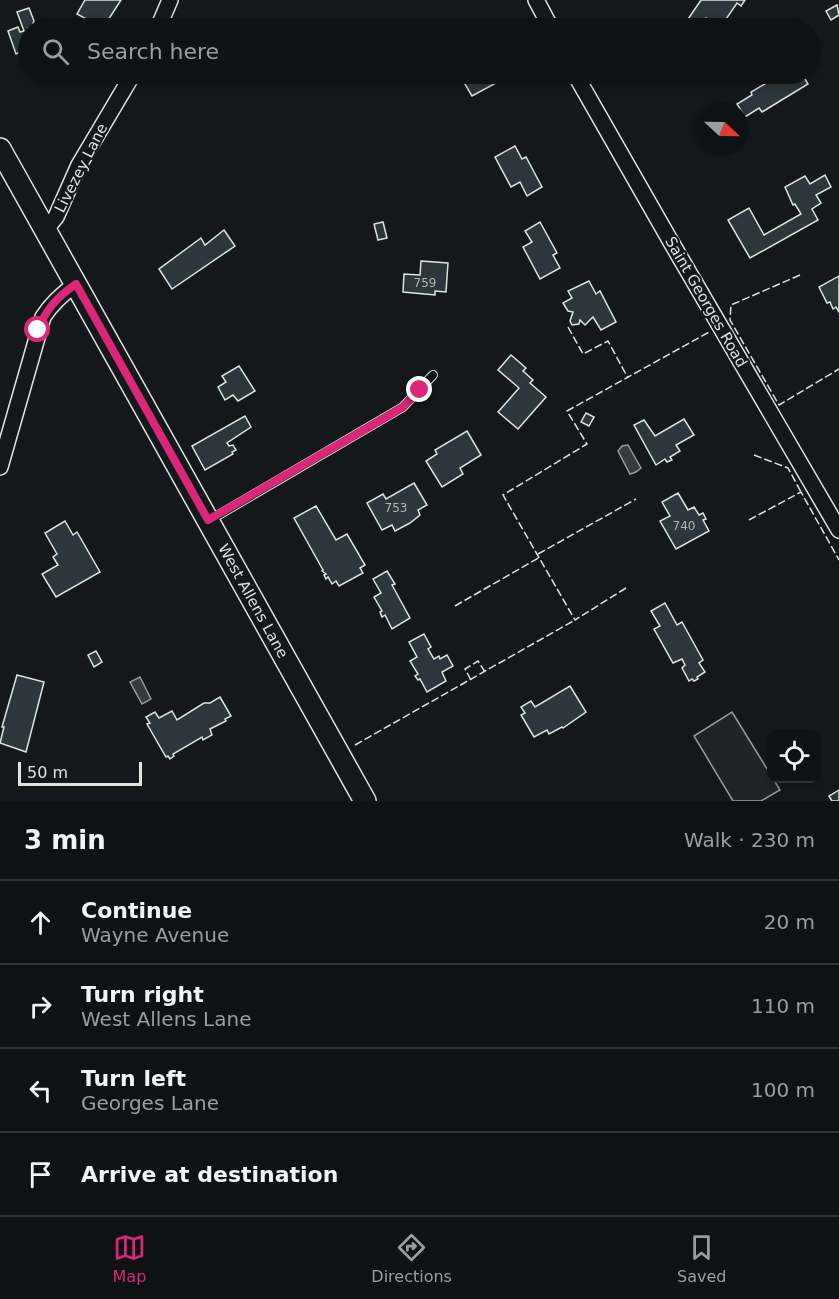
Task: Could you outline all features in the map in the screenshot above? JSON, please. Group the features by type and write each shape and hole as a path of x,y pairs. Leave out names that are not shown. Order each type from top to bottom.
{"street":[{"path":"162,18 170,0"},
{"path":"536,0 546,18"},
{"name":"Livezey Lane","path":"46,229 56,218 84,156 127,84"},
{"name":"Saint Georges Road","path":"581,84 839,530"},
{"name":"West Allens Lane","path":"0,150 366,801"},
{"path":"0,467 43,317 50,305 76,284"}],"lane":[{"path":"208,520 396,412 433,375"}],"shaded area":[{"path":"628,445 641,468 630,474 618,451 622,446"},
{"path":"140,677 151,699 142,704 130,682"},
{"path":"732,712 767,769 767,783 776,783 780,790 761,801 733,801 694,736"}],"building":[{"path":"85,0 121,0 109,18 84,18 77,14"},
{"path":"701,0 745,0 741,6 737,3 727,18 689,18"},
{"path":"837,5 839,15 831,20 826,11"},
{"path":"29,8 33,18 19,18 17,12"},
{"path":"18,27 18,53 16,54 8,31"},
{"path":"465,84 494,84 472,96"},
{"path":"765,84 808,84 762,112 759,108 749,114 749,102 740,102 752,95 751,92"},
{"path":"515,146 522,159 526,157 542,187 527,196 520,182 511,187 495,157"},
{"path":"825,175 831,187 816,195 821,203 812,209 818,220 750,258 728,220 749,208 764,235 801,214 795,204 793,205 785,187 805,176 810,184"},
{"path":"383,222 387,238 378,240 374,224"},
{"path":"540,222 557,253 553,255 560,268 540,279 523,247 532,242 525,231"},
{"path":"224,230 235,246 172,289 159,269 201,238 205,245"},
{"path":"421,261 448,263 446,292 435,291 435,295 403,292 404,274 420,275"},
{"path":"839,276 839,312 836,307 833,309 830,302 827,303 819,287"},
{"path":"589,281 596,294 600,291 616,322 601,330 593,317 585,325 580,320 579,324 572,325 570,321 573,312 568,311 563,303 572,298 568,291"},
{"path":"511,355 526,368 523,371 533,380 530,383 546,397 518,429 498,412 519,388 498,370"},
{"path":"239,366 255,391 238,401 233,395 225,400 218,387 226,382 222,376"},
{"path":"586,413 594,417 589,426 581,422"},
{"path":"245,416 251,427 227,443 229,446 233,445 236,450 205,470 192,446"},
{"path":"684,419 694,435 676,445 680,451 670,457 672,460 667,462 665,459 656,465 634,425 644,420 655,436"},
{"path":"467,431 481,455 460,468 463,474 442,487 426,461 437,454 435,450"},
{"path":"414,483 427,505 418,510 420,515 410,523 395,531 392,525 382,530 367,503 383,494 386,499"},
{"path":"678,493 688,510 694,507 699,515 703,513 706,519 703,520 709,531 676,549 660,521 670,516 662,502"},
{"path":"316,506 336,540 347,534 365,565 360,568 363,573 339,586 336,581 332,584 328,577 326,579 324,575 326,574 322,571 294,518"},
{"path":"65,521 73,535 77,532 100,572 56,597 42,574 58,565 53,557 57,554 45,533"},
{"path":"387,571 410,618 392,629 385,615 382,617 380,612 382,611 374,597 381,593 373,579"},
{"path":"665,603 677,625 682,622 703,660 699,663 705,672 694,681 692,679 689,681 682,668 685,665 682,659 673,663 654,629 660,626 651,611"},
{"path":"424,634 431,647 428,649 434,659 447,655 453,666 442,672 446,681 427,692 420,679 418,680 415,676 418,674 410,661 417,657 409,642"},
{"path":"96,651 102,662 94,667 88,655"},
{"path":"17,675 44,682 26,752 0,743 4,727 2,727"},
{"path":"570,686 586,712 563,728 549,734 547,730 534,737 521,715 525,713 521,707 531,701 535,707"},
{"path":"220,697 231,716 210,729 212,735 203,740 202,737 173,754 174,756 170,759 166,757 147,724 150,723 146,717 155,712 159,718 172,711 177,720 204,703 210,703"},
{"path":"839,790 839,801 832,801 829,796"}],"fence":[{"path":"800,275 731,305 730,320 779,405 839,369"},
{"path":"568,327 583,354 608,341 628,378"},
{"path":"626,588 575,620 503,495 587,444 567,411 711,331"},
{"path":"754,455 788,468 801,492"},
{"path":"749,520 801,492 839,560"},
{"path":"538,554 636,499"},
{"path":"455,606 540,557"},
{"path":"355,745 575,620"},
{"path":"471,680 465,669 478,661 485,672"}],"route":[{"path":"38,330 50,305 76,284 208,520 403,407 420,390"}]}
